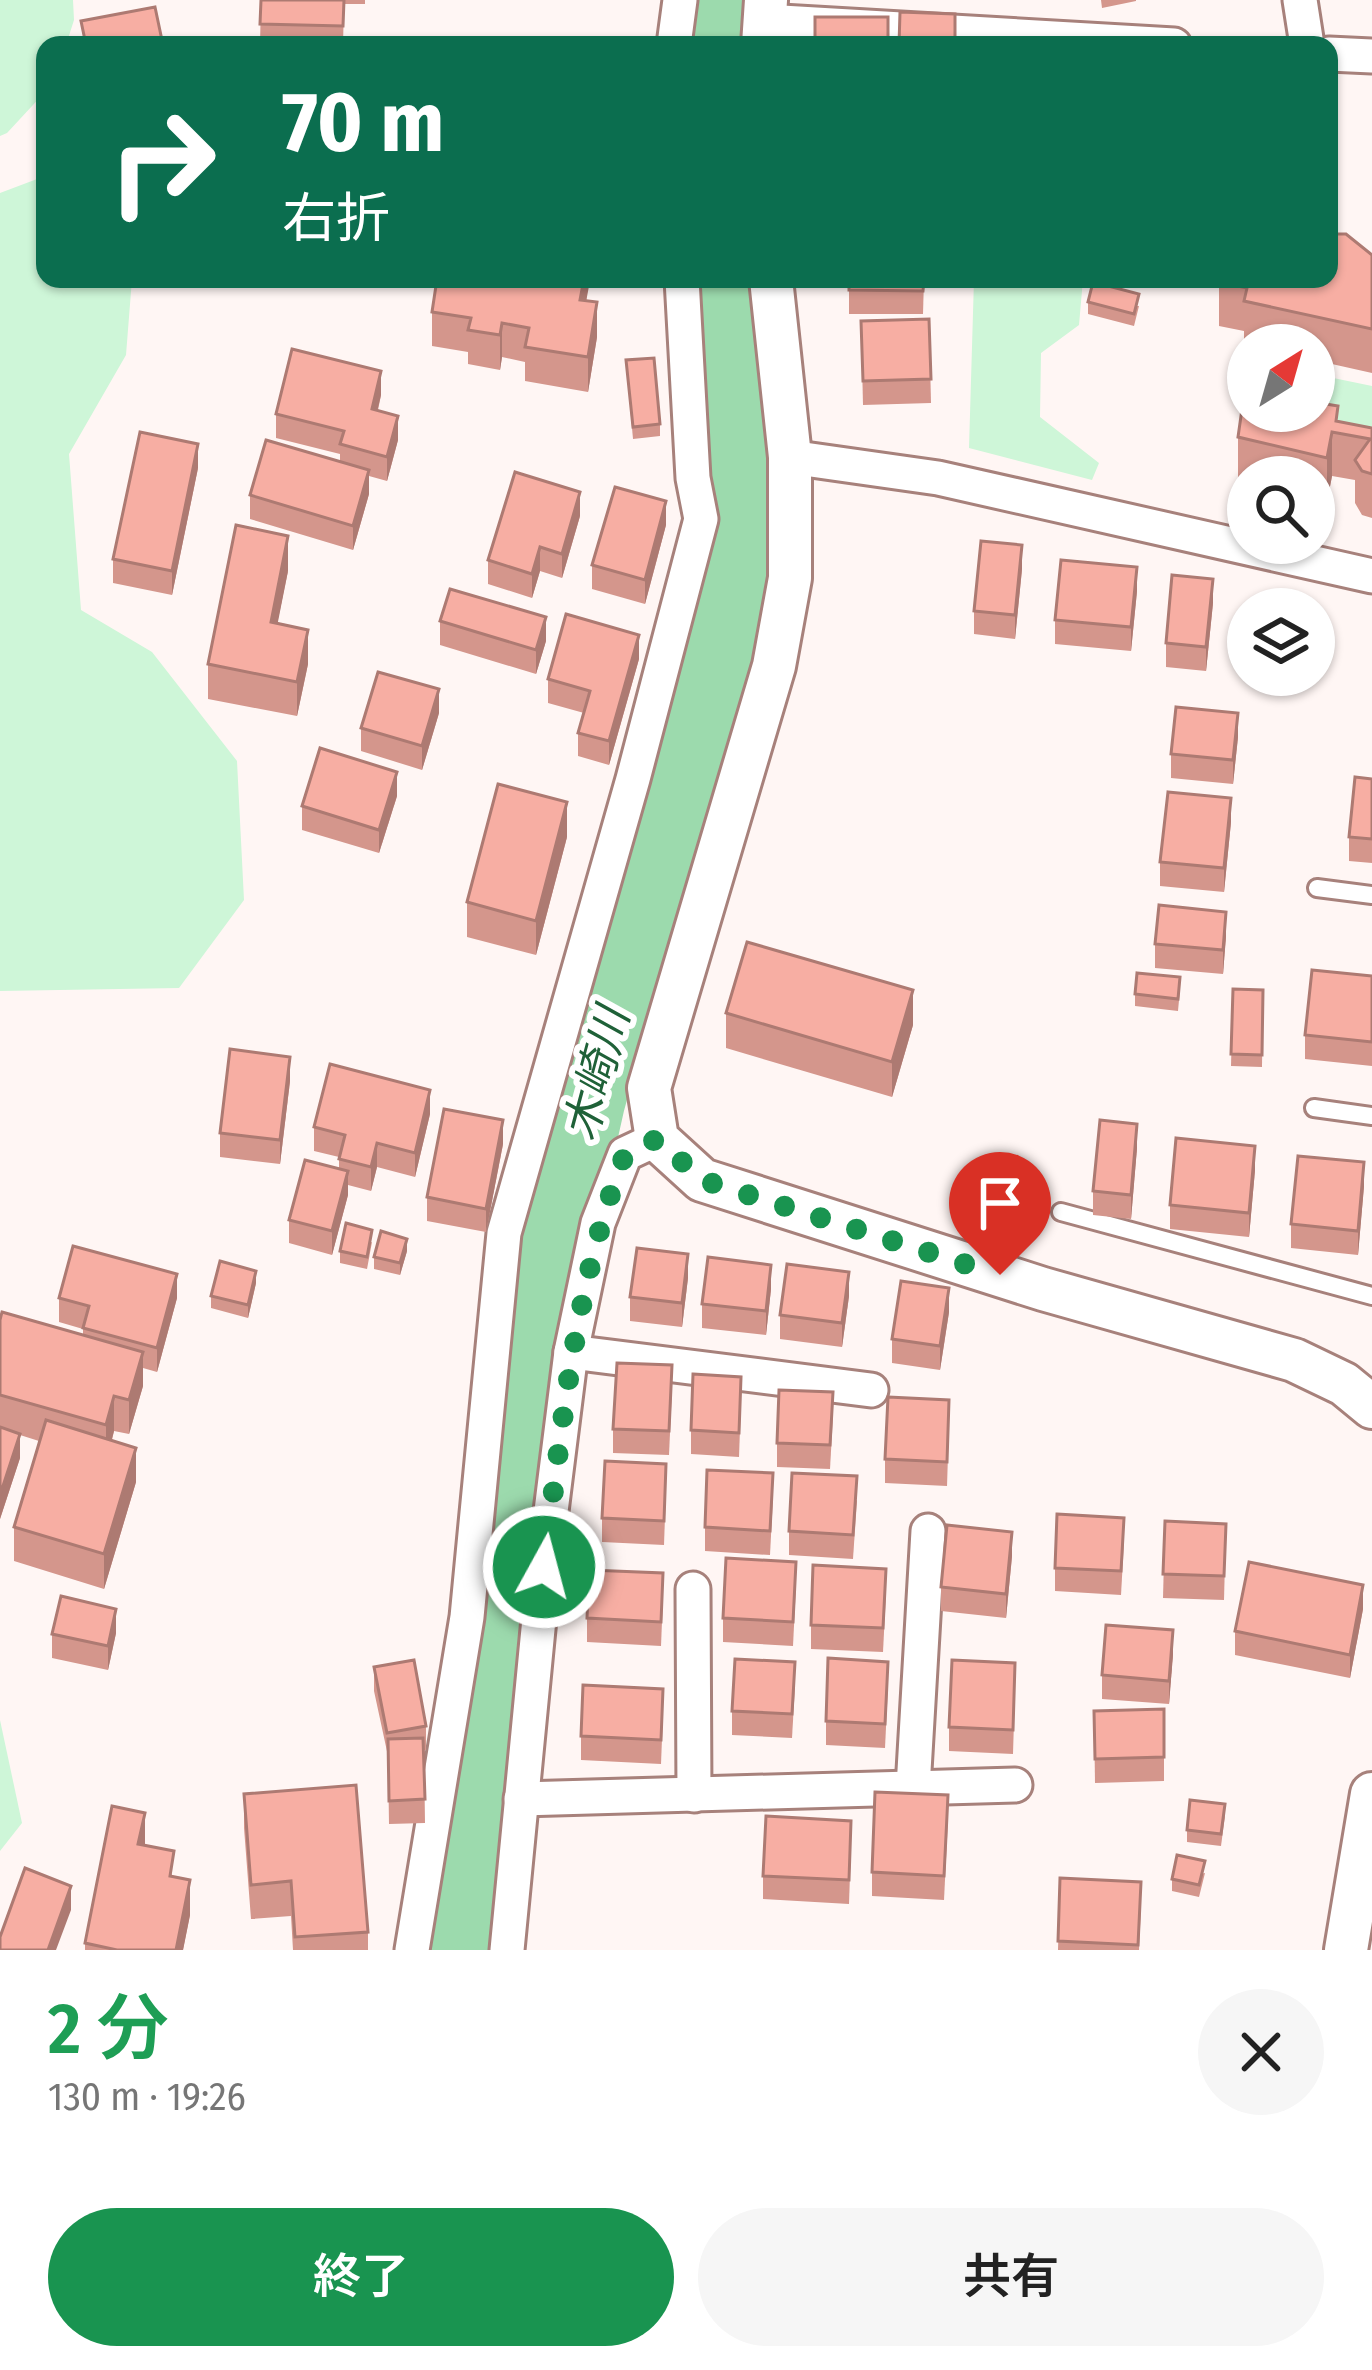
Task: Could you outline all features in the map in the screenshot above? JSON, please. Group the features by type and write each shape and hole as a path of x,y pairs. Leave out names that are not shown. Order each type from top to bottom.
{"street":[{"path":"675,36 680,0"},
{"path":"1300,0 1306,36"},
{"path":"764,22 1014,36"},
{"path":"1338,54 1372,56"},
{"path":"412,1950 466,1617 504,1233 633,779 700,519 693,478 682,288"},
{"path":"772,288 790,458 790,578 774,666 649,1088 657,1139 702,1180 1043,1289 1294,1360 1345,1384 1372,1407"},
{"path":"790,458 938,478 1372,576"},
{"path":"507,1950 544,1567 572,1352 598,1223 625,1154 657,1139"},
{"path":"572,1352 871,1390"},
{"path":"913,1788 928,1531"},
{"path":"693,1589 694,1795"},
{"path":"521,1798 1015,1785"},
{"path":"1346,1950 1372,1794"}],"lane":[{"path":"1317,888 1372,895"},
{"path":"1314,1108 1372,1116"},
{"path":"1061,1212 1372,1296"}],"green space":[{"path":"0,0 73,0 69,36 36,36 36,102 0,136"},
{"path":"36,179 36,288 131,288 126,355 69,454 81,610 152,652 237,761 244,900 179,988 0,991 0,193"},
{"path":"974,288 1082,288 1079,325 1041,353 1040,417 1099,463 1092,480 969,448"},
{"path":"1335,378 1372,386 1372,451 1335,425"},
{"path":"0,1720 22,1823 0,1851"}],"building":[{"path":"261,0 344,0 343,26 260,24"},
{"path":"155,7 161,36 84,36 81,21"},
{"path":"900,12 955,14 955,36 899,36"},
{"path":"815,17 888,17 888,36 815,36"},
{"path":"1338,234 1346,234 1372,255 1372,329 1244,301 1247,288 1338,288"},
{"path":"436,288 582,288 580,300 597,302 588,357 525,347 529,328 502,323 500,335 468,330 471,318 432,312"},
{"path":"849,288 923,288 923,291"},
{"path":"1092,288 1139,294 1134,314 1088,302"},
{"path":"929,319 931,379 863,381 861,321"},
{"path":"292,349 381,371 372,409 398,416 387,457 340,444 344,431 276,414"},
{"path":"654,358 660,424 633,427 626,360"},
{"path":"1335,406 1336,421 1372,428 1372,474 1362,471 1355,460 1370,439 1332,432"},
{"path":"140,432 198,444 172,571 113,559"},
{"path":"1239,432 1332,432 1327,456 1238,437"},
{"path":"266,440 369,470 353,526 250,495"},
{"path":"515,472 580,492 562,554 540,547 532,574 488,560"},
{"path":"615,487 666,501 645,580 592,565"},
{"path":"236,525 288,536 271,622 308,630 297,682 208,664"},
{"path":"981,541 1022,545 1015,615 974,611"},
{"path":"1061,560 1137,567 1131,627 1055,620"},
{"path":"1172,575 1213,579 1206,647 1166,643"},
{"path":"450,589 546,617 536,650 440,621"},
{"path":"566,614 639,635 609,741 578,733 590,691 548,679"},
{"path":"378,672 439,689 422,746 361,728"},
{"path":"1176,707 1238,713 1233,760 1171,754"},
{"path":"320,748 397,772 379,830 302,806"},
{"path":"1355,777 1372,779 1372,839 1349,837"},
{"path":"498,784 567,802 536,921 467,902"},
{"path":"1168,792 1231,798 1224,868 1160,862"},
{"path":"1159,905 1226,912 1223,950 1155,944"},
{"path":"747,942 913,990 892,1062 726,1013"},
{"path":"1312,970 1372,976 1372,1042 1305,1035"},
{"path":"1137,973 1180,977 1178,999 1135,994"},
{"path":"1233,989 1263,990 1262,1055 1231,1054"},
{"path":"230,1049 290,1057 280,1140 220,1133"},
{"path":"330,1064 430,1090 415,1153 377,1143 371,1167 339,1159 345,1135 314,1127"},
{"path":"444,1109 503,1120 486,1209 427,1197"},
{"path":"1100,1120 1137,1124 1131,1195 1093,1191"},
{"path":"1176,1138 1255,1146 1249,1213 1170,1205"},
{"path":"1298,1156 1364,1162 1358,1231 1291,1224"},
{"path":"305,1160 348,1171 332,1231 289,1220"},
{"path":"346,1223 372,1230 367,1257 340,1251"},
{"path":"381,1231 407,1239 400,1263 374,1257"},
{"path":"73,1246 177,1274 157,1348 83,1328 89,1306 59,1298"},
{"path":"637,1248 688,1254 682,1303 630,1297"},
{"path":"708,1257 771,1265 766,1311 702,1304"},
{"path":"220,1261 256,1271 248,1305 211,1296"},
{"path":"787,1264 849,1272 842,1323 780,1315"},
{"path":"901,1281 949,1288 940,1346 892,1339"},
{"path":"2,1312 143,1352 129,1400 114,1396 106,1425 0,1395"},
{"path":"617,1363 672,1365 669,1431 613,1429"},
{"path":"693,1374 741,1377 739,1433 691,1430"},
{"path":"779,1390 833,1392 830,1445 777,1443"},
{"path":"888,1397 949,1400 947,1462 885,1459"},
{"path":"46,1420 136,1448 104,1554 14,1527"},
{"path":"0,1427 20,1434 0,1495"},
{"path":"605,1461 666,1464 664,1521 602,1518"},
{"path":"707,1470 773,1473 770,1531 705,1527"},
{"path":"792,1473 857,1476 853,1535 789,1531"},
{"path":"1057,1514 1124,1518 1121,1571 1055,1568"},
{"path":"1165,1521 1226,1524 1224,1576 1163,1574"},
{"path":"947,1525 1012,1532 1006,1594 941,1587"},
{"path":"726,1558 796,1562 793,1622 723,1618"},
{"path":"1249,1562 1363,1585 1350,1655 1235,1631"},
{"path":"813,1565 886,1569 883,1628 811,1625"},
{"path":"589,1570 663,1573 661,1622 587,1618"},
{"path":"61,1596 116,1609 108,1646 52,1634"},
{"path":"1106,1625 1173,1630 1169,1681 1102,1675"},
{"path":"828,1658 888,1662 885,1724 826,1721"},
{"path":"735,1659 795,1662 792,1714 732,1711"},
{"path":"414,1660 426,1726 387,1733 374,1667"},
{"path":"952,1660 1015,1663 1013,1730 949,1727"},
{"path":"583,1685 663,1689 661,1740 581,1736"},
{"path":"1164,1709 1164,1757 1095,1759 1094,1711"},
{"path":"423,1738 425,1799 389,1801 388,1739"},
{"path":"356,1785 368,1932 295,1937 291,1881 251,1885 244,1794"},
{"path":"875,1792 948,1795 944,1876 872,1872"},
{"path":"1190,1800 1225,1804 1221,1834 1187,1830"},
{"path":"112,1806 145,1813 138,1844 174,1851 170,1876 190,1880 176,1950 117,1950 85,1943"},
{"path":"766,1816 851,1821 849,1880 763,1876"},
{"path":"1177,1855 1205,1861 1199,1885 1172,1879"},
{"path":"25,1868 71,1886 48,1950 0,1950 0,1937"},
{"path":"1060,1878 1141,1882 1138,1945 1058,1941"}],"waterway":[{"name":"木崎川","path":"705,36 710,0"},
{"name":"木崎川","path":"460,1950 526,1369 586,1102 665,815 710,673 736,529 731,405 719,316 708,288"}],"route":[{"path":"544,1567 572,1352 598,1223 625,1154 657,1139 702,1180 1000,1275"}]}
